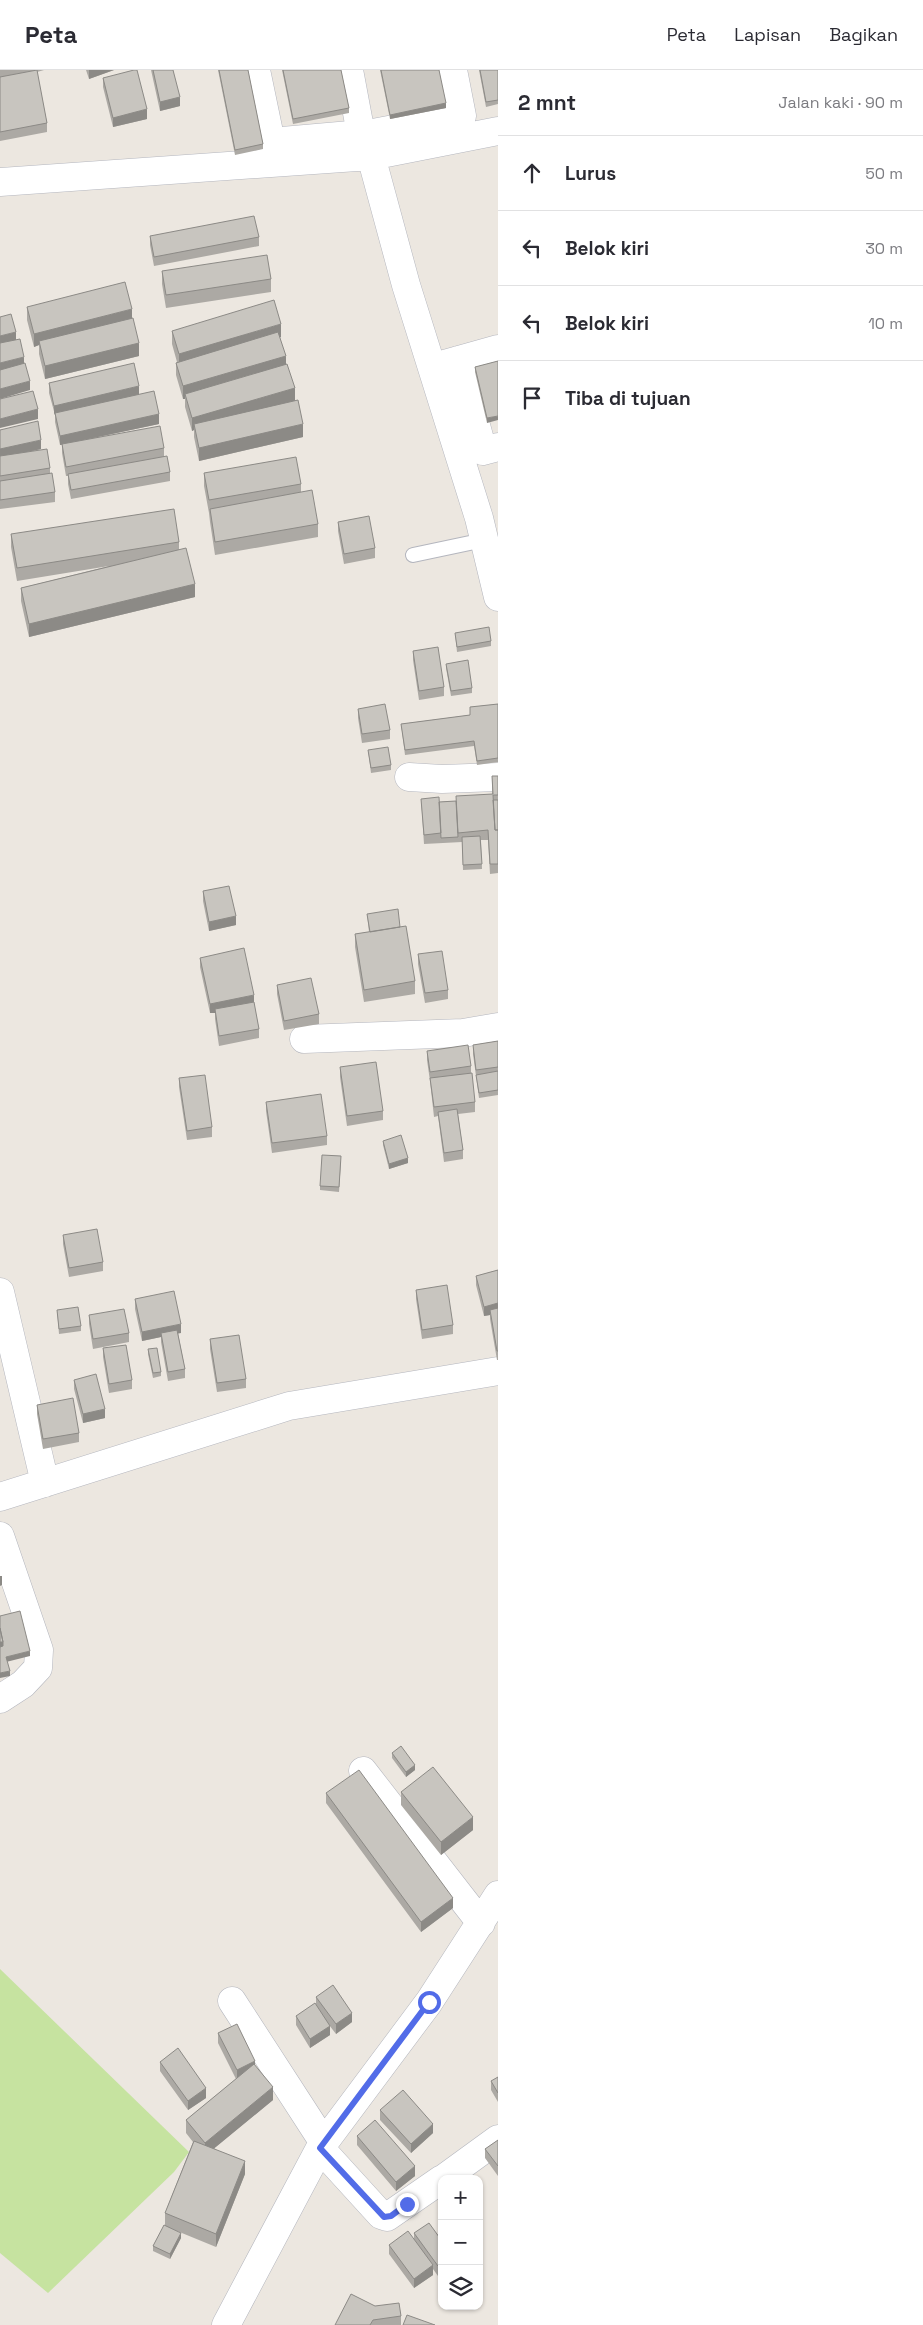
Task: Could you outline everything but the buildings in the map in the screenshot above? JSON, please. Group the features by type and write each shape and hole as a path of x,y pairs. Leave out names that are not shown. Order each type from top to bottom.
{"street":[{"path":"256,70 271,142 368,141 462,116 453,70"},
{"path":"349,70 432,368 484,540 498,597"},
{"path":"360,70 368,141"},
{"path":"0,182 368,141 498,131"},
{"path":"432,368 498,349"},
{"path":"458,360 483,451 498,447"},
{"path":"409,777 442,779 498,777"},
{"path":"304,1039 463,1032 498,1027"},
{"path":"0,1292 45,1483"},
{"path":"0,1497 289,1406 498,1371"},
{"path":"0,1536 10,1601 39,1650 38,1668 23,1684 0,1699"},
{"path":"364,1771 481,1923"},
{"path":"226,2325 322,2146 429,2002 498,1895"},
{"path":"232,2001 322,2146 381,2215 386,2217 438,2182"},
{"path":"448,2175 498,2139"}],"lane":[{"path":"413,555 484,540"}],"green space":[{"path":"0,1969 189,2152 174,2172 48,2293 0,2253"}],"route":[{"path":"407,2204 391,2216 384,2217 320,2148 429,2002"}]}
